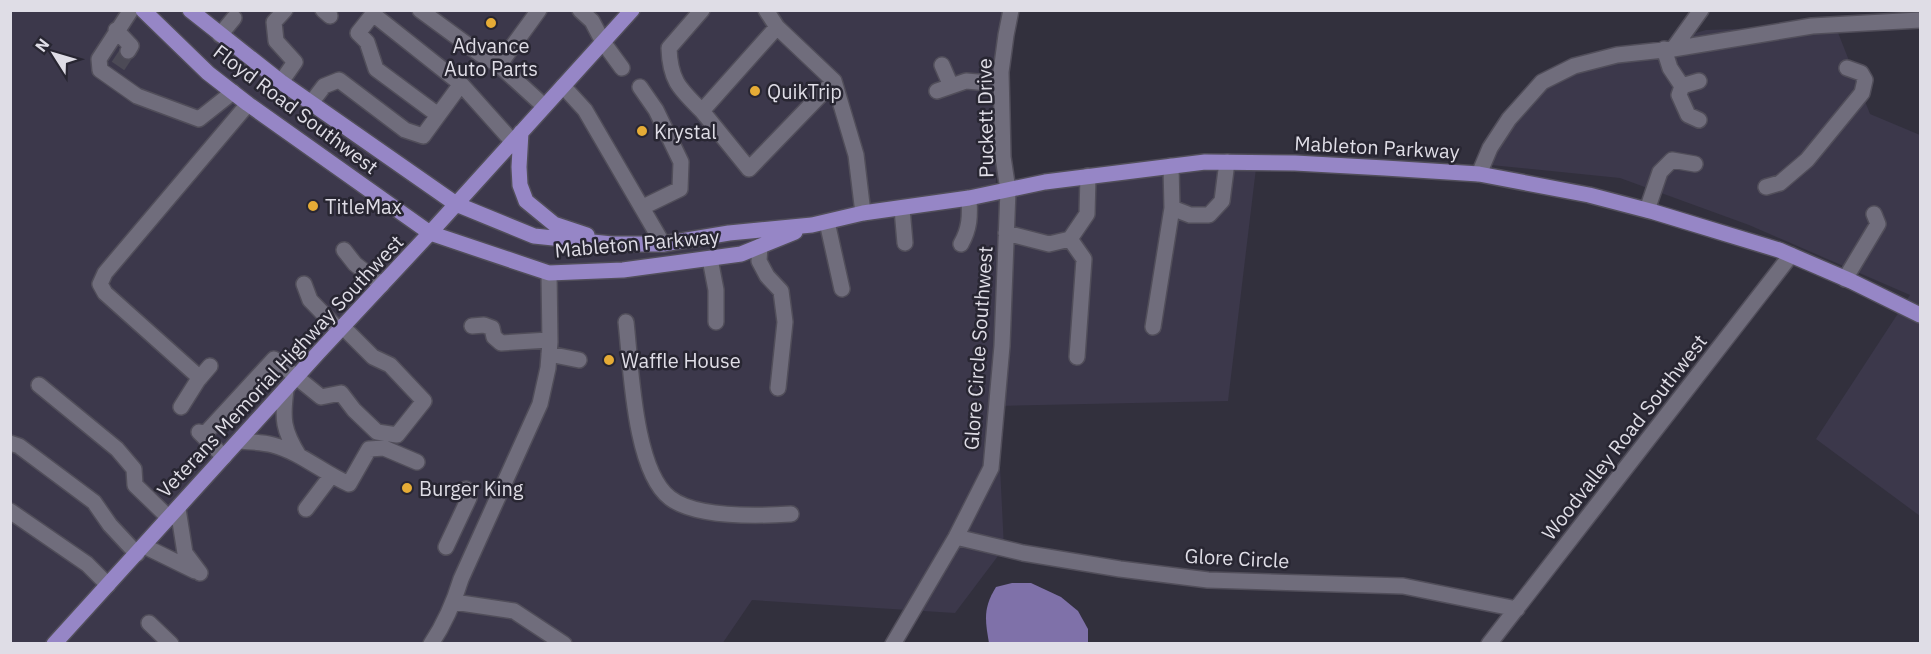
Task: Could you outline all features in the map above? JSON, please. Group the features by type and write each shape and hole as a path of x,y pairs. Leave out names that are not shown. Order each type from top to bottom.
{"main road":[{"name":"Floyd Road Southwest","path":"143,10 208,73 430,233"},
{"name":"Floyd Road Southwest","path":"190,10 281,82 456,204"},
{"name":"Veterans Memorial Highway Southwest","path":"54,644 632,10"},
{"path":"517,136 520,185 526,201 554,224 612,244"},
{"name":"Mableton Parkway","path":"430,233 549,273 623,270 741,254 819,224 863,213 969,198 1088,176 1205,162 1295,163 1479,174 1589,195 1647,210 1791,255 1920,315"},
{"name":"Mableton Parkway","path":"456,204 534,236 612,244 663,244 729,233 819,224"}],"street":[{"path":"130,10 99,59 100,70 114,72 137,96 199,119 233,92"},
{"path":"281,82 296,62 276,40 274,22 285,10"},
{"path":"420,10 480,54 499,65 544,106"},
{"path":"499,65 539,10"},
{"path":"580,10 592,21 603,42 622,68"},
{"path":"702,10 669,48 669,64 677,85 702,111 749,169 834,81"},
{"path":"766,10 777,27 834,81 856,155 863,213"},
{"name":"Puckett Drive","path":"1008,190 1003,157 1001,72 1011,10"},
{"path":"1682,86 1670,68 1669,49 1701,10"},
{"path":"438,115 376,69 367,42 358,33 373,14 461,84 517,136"},
{"path":"220,35 234,18"},
{"path":"1479,174 1490,148 1509,118 1542,82 1574,66 1617,55 1812,26 1920,20"},
{"path":"702,111 777,27"},
{"path":"116,30 131,46 128,51"},
{"path":"942,65 944,88 966,81 1001,84"},
{"path":"1766,187 1780,183 1807,160 1862,93 1864,80 1861,73 1847,68"},
{"path":"311,103 324,86 339,80 405,130 423,136 461,84"},
{"path":"1682,86 1699,81"},
{"path":"563,86 585,110 663,244"},
{"path":"1682,86 1679,95 1688,115 1699,120"},
{"path":"640,87 656,110 681,162 680,189 643,207"},
{"path":"200,378 105,293 100,284 105,273 248,104"},
{"path":"1647,210 1660,172 1672,160 1695,164"},
{"path":"1172,208 1190,215 1209,215 1222,201 1227,162"},
{"path":"1153,327 1172,208 1170,166"},
{"path":"1006,233 1048,244 1070,239 1087,214 1088,176"},
{"name":"Glore Circle Southwest","path":"893,644 956,537 991,468 1002,346 1008,190"},
{"path":"961,244 968,232 969,198"},
{"path":"902,209 905,243"},
{"path":"1845,279 1878,224 1874,214"},
{"path":"819,224 842,289"},
{"path":"1070,239 1084,259 1077,357"},
{"path":"759,246 759,261 767,276 781,291 785,322 778,388"},
{"path":"344,250 355,264 382,285"},
{"name":"Woodvalley Road Southwest","path":"1489,644 1791,255"},
{"path":"710,259 716,290 716,322"},
{"path":"431,644 454,602 470,558 540,404 548,368 549,273"},
{"path":"224,457 201,434 274,359 291,384 321,397 340,393 377,432 397,435 424,401 390,365 373,357 310,300 304,284"},
{"path":"626,322 639,435 655,482 670,498 695,511 762,516 791,514"},
{"path":"472,326 484,325 492,328 494,337 501,343 549,347 579,360"},
{"path":"181,407 210,366"},
{"path":"291,384 283,414 289,440 299,456"},
{"path":"10,443 19,446 94,502 110,525 140,550 200,573 185,553 173,514 135,485 134,469 117,449 39,385"},
{"path":"239,441 272,444 349,484 369,449 384,448 417,462"},
{"path":"306,509 332,476"},
{"path":"466,489 469,498 442,545 470,558"},
{"path":"10,512 87,564 108,585"},
{"name":"Glore Circle","path":"956,537 1023,553 1208,580 1403,586 1517,609"},
{"path":"454,602 514,611 564,644"},
{"path":"149,623 171,644"}],"shaded area":[{"path":"10,11 1014,11 995,190 1257,160 1228,401 997,406 1004,548 955,613 752,600 722,644 11,643"},
{"path":"1835,25 1870,114 1920,135 1920,516 1816,439 1910,295 1749,225 1620,178 1481,164 1562,72 1706,30"},
{"path":"1012,583 1031,583 1061,597 1078,611 1088,629 1088,643 989,643 986,621 989,601 996,587"}],"tunnel":[{"path":"118,66 128,51"}],"place":[{"name":"Advance Auto Parts","path":"491,23"},
{"name":"QuikTrip","path":"755,91"},
{"name":"Krystal","path":"642,131"},
{"name":"TitleMax","path":"313,206"},
{"name":"Waffle House","path":"609,360"},
{"name":"Burger King","path":"407,488"}]}
